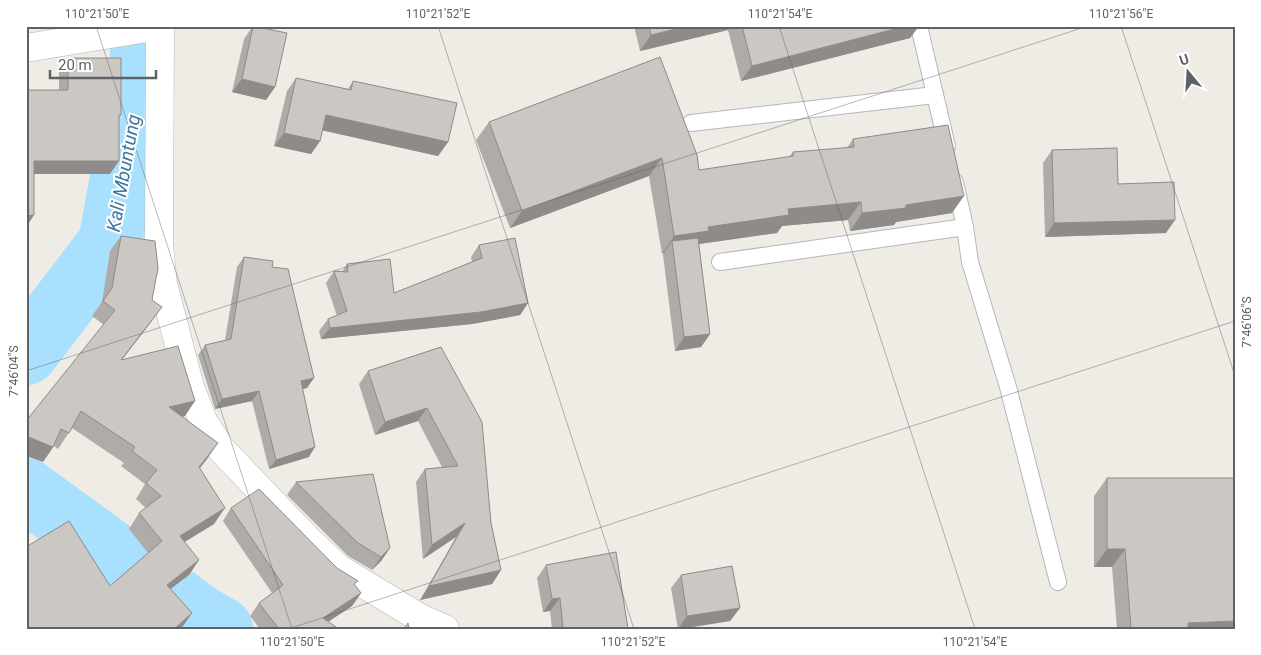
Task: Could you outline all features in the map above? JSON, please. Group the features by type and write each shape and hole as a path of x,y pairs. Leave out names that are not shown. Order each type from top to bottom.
{"street":[{"path":"26,48 88,40 155,27 159,246 163,284 190,387 204,424 222,450 308,541 339,569 420,618 445,629"}],"lane":[{"path":"919,26 965,227 970,262 1008,387 1058,582"},
{"path":"691,123 935,95"},
{"path":"720,262 965,227"}],"building":[{"path":"253,26 287,33 275,87 242,79"},
{"path":"649,26 688,26 651,35"},
{"path":"742,26 906,26 752,66"},
{"path":"660,57 697,155 699,170 793,156 793,152 854,147 853,139 948,125 964,196 906,205 906,208 862,213 861,202 788,209 789,215 708,227 709,231 674,236 662,158 522,211 489,122"},
{"path":"68,58 121,58 119,161 34,161 34,215 26,216 26,90 68,90"},
{"path":"296,78 351,90 353,81 457,103 448,142 326,115 320,141 284,133"},
{"path":"1117,148 1118,184 1174,182 1175,220 1054,223 1052,150"},
{"path":"121,236 155,241 158,268 152,300 162,307 121,360 178,346 195,401 169,407 218,443 199,467 225,508 180,536 199,560 167,585 192,613 174,629 26,629 26,547 69,521 110,586 162,541 139,513 161,496 146,483 157,470 132,451 135,447 81,411 69,433 61,429 53,447 26,436 26,421 115,310 103,301 112,288"},
{"path":"515,238 528,303 481,312 330,328 328,319 347,311 334,271 348,272 347,264 390,259 394,293 482,258 479,245"},
{"path":"698,238 710,334 684,337 672,241"},
{"path":"244,257 273,261 272,267 288,269 314,378 301,381 315,447 276,460 259,391 222,399 205,345 231,339"},
{"path":"441,347 482,422 491,523 501,570 429,586 465,523 432,545 425,469 458,466 427,408 385,422 368,371"},
{"path":"373,474 390,548 381,557 358,543 296,482"},
{"path":"1107,478 1235,478 1235,621 1188,623 1188,629 1131,629 1125,549 1107,549"},
{"path":"259,489 337,568 358,581 354,584 361,593 323,618 339,629 279,629 259,603 283,585 231,508"},
{"path":"616,552 628,629 563,629 560,598 552,599 546,565"},
{"path":"732,566 740,608 687,616 681,575"}],"waterway":[{"name":"Kali Mbuntung","path":"26,353 110,243 142,69 142,26"},
{"name":"Kali Mbuntung","path":"26,490 199,616 221,629"}]}
